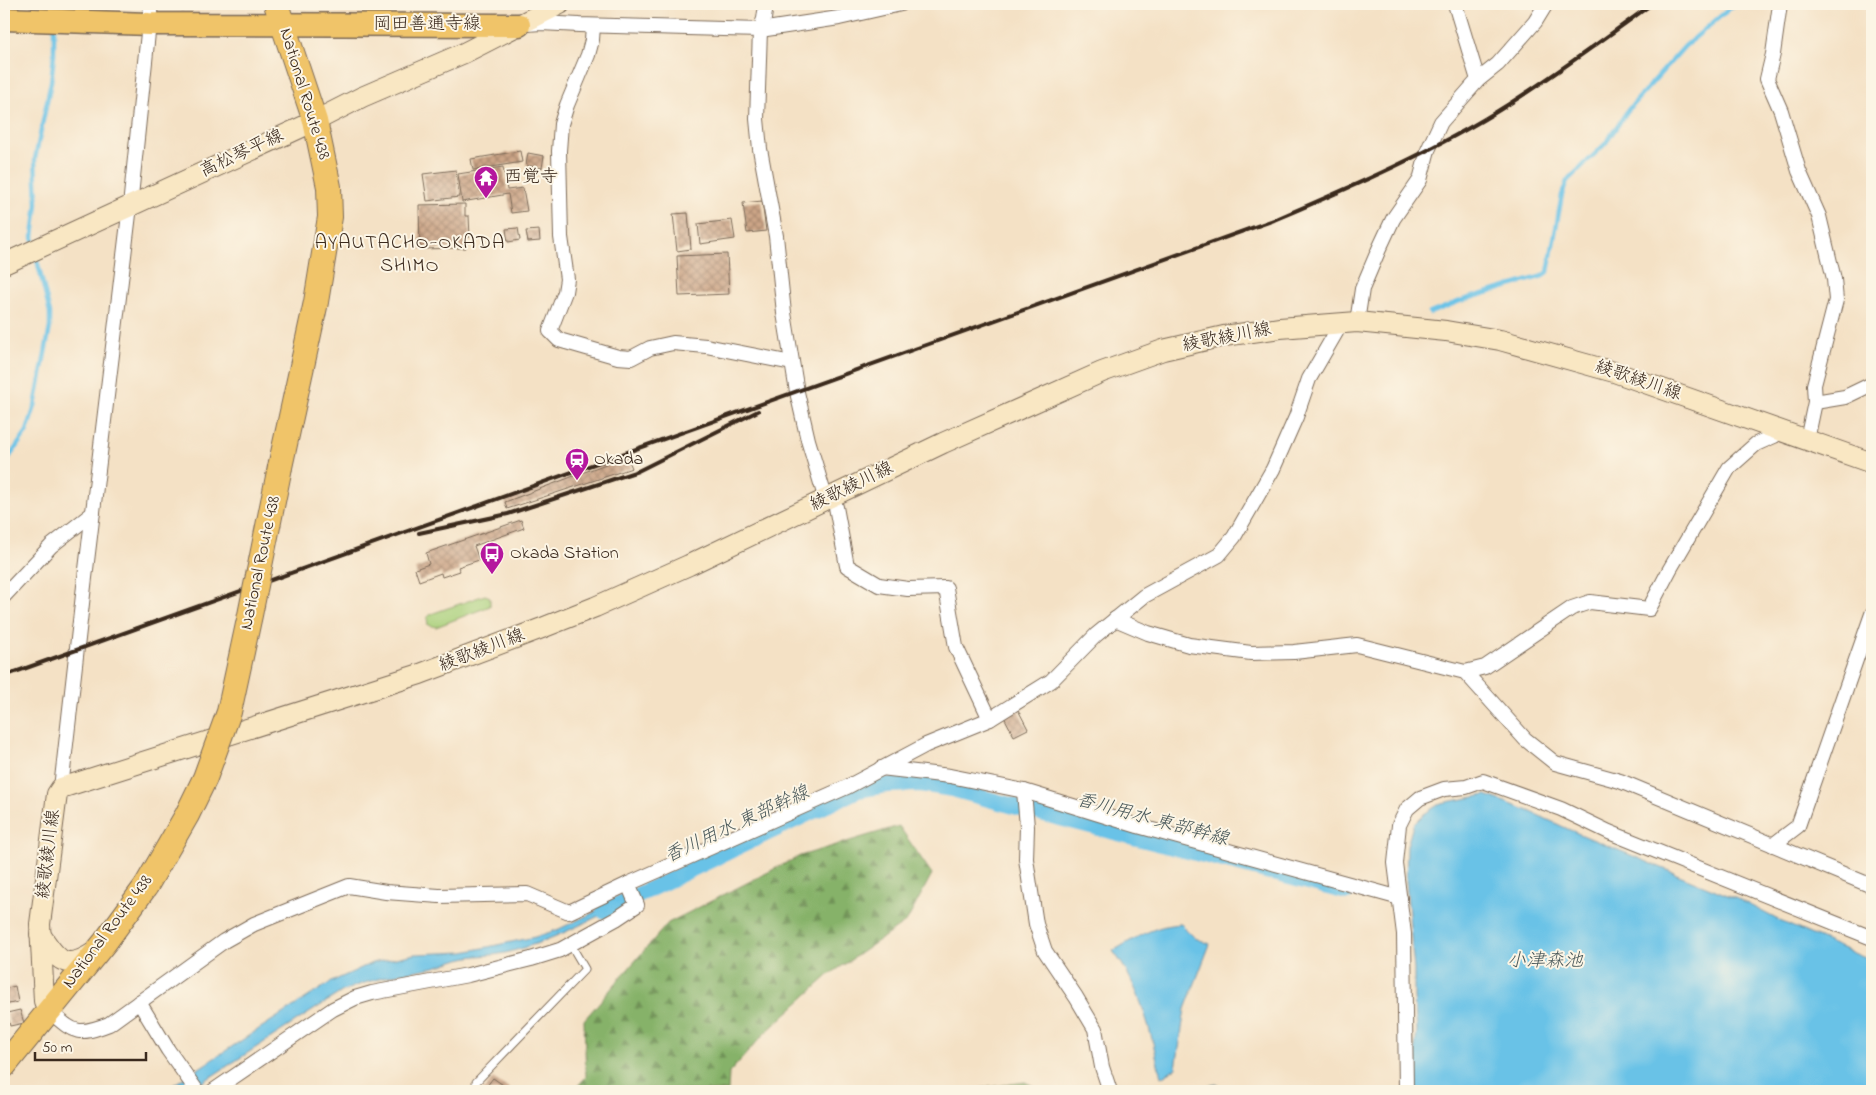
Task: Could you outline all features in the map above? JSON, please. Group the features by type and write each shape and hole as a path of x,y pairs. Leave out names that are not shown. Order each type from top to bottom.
{"highway":[{"name":"National Route 438","path":"4,1066 99,949 146,886 188,815 205,778 228,712 316,302 330,217 329,187 315,121 280,14"}],"main road":[{"name":"高松琴平線","path":"4,264 315,121 362,97 464,53 560,4"},
{"name":"岡田善通寺線","path":"4,19 53,21 150,14 280,14 519,25"},
{"name":"綾歌綾川線","path":"48,1010 44,1001 40,934 57,794 61,788 420,674 595,607 689,565 1040,399 1102,372 1163,350 1224,336 1280,328 1350,322 1446,331 1500,340 1614,372 1872,462"},
{"path":"40,934 52,953 62,961 72,963 82,961 99,949"}],"street":[{"path":"766,4 764,20 760,30 757,119 760,149 776,236 784,313 792,363 808,440 829,498 836,506 847,566 879,585 908,589 946,588 956,647 990,719"},
{"path":"519,25 542,23 760,30 839,18 901,4"},
{"path":"1455,4 1478,80"},
{"path":"48,1010 66,1026 78,1031 89,1032 109,1024 224,941 254,924 349,886 386,892 440,896 527,894 569,912 632,892 847,788 926,745 990,719 1051,681 1096,635 1144,596 1219,555 1234,537 1273,469 1296,417 1309,379 1350,322 1393,219 1420,180 1428,150 1442,122 1478,80 1498,64 1535,22 1546,4"},
{"path":"1780,4 1773,54 1767,79 1781,111 1799,171 1819,216 1834,279 1836,300 1814,385 1815,402 1807,440"},
{"path":"61,788 130,206 150,14"},
{"path":"592,26 592,40 588,55 561,124 559,151 560,237 567,279 565,292 550,331 559,340 618,357 631,358 650,348 673,342 706,346 792,363"},
{"path":"1815,402 1845,397 1872,384"},
{"path":"1115,619 1148,633 1189,645 1251,653 1294,652 1358,645 1465,672 1485,667 1572,608 1590,602 1648,609 1729,468 1756,444 1774,436 1780,430"},
{"path":"4,596 50,546 93,513"},
{"path":"1774,845 1798,826 1872,614"},
{"path":"1465,672 1524,739 1554,763 1620,781 1872,886"},
{"path":"881,768 950,776 1024,791 1138,826 1400,898"},
{"path":"1406,1091 1404,934 1395,863 1400,825 1407,809 1420,798 1444,789 1466,787 1482,781 1561,809 1609,832 1872,938"},
{"path":"1024,791 1027,827 1026,859 1036,924 1045,952 1076,997 1094,1029 1102,1068 1110,1091"},
{"path":"213,1091 333,1010 355,998 531,960 571,945 637,905 632,892"},
{"path":"139,1002 168,1050 197,1091"}],"lane":[{"path":"476,1082 585,969 571,945"}],"green space":[{"path":"485,595 490,597 490,606 436,627 428,625 427,618 431,614"},
{"path":"899,826 932,874 907,921 829,975 765,1033 729,1073 728,1091 573,1091 586,1077 584,1020 668,923 800,856"},
{"path":"1025,1082 1044,1091 962,1091"}],"water":[{"name":"小津森池","path":"1486,795 1529,811 1570,830 1742,901 1782,922 1872,961 1872,1091 1414,1091 1414,1057 1417,1030 1406,881 1407,846 1413,825 1424,814 1441,803"},
{"path":"622,899 625,903 566,931 521,949 500,954 473,956 354,986 343,991 189,1091 164,1091 331,982 372,963 415,954 464,952 535,937 557,930"},
{"path":"1181,924 1195,938 1210,944 1185,1009 1176,1068 1161,1077 1149,1027 1138,995 1123,965 1113,951 1137,937 1154,930"},
{"path":"1217,1084 1217,1091 1177,1091"}],"building":[{"path":"520,151 522,162 473,170 471,159"},
{"path":"528,153 544,156 542,168 526,165"},
{"path":"503,167 507,190 523,188 527,211 511,213 508,194 462,202 458,174"},
{"path":"456,170 459,197 427,201 423,174"},
{"path":"762,201 766,231 747,233 743,203"},
{"path":"465,204 465,216 469,216 470,237 465,238 466,248 420,249 419,205"},
{"path":"688,213 691,249 677,251 673,214"},
{"path":"732,220 735,239 700,244 698,224"},
{"path":"518,228 520,240 508,242 506,229"},
{"path":"539,230 540,241 528,242 526,231"},
{"path":"727,254 729,294 679,296 677,256"},
{"path":"627,456 632,468 507,509 505,502"},
{"path":"521,520 524,528 474,546 479,560 458,567 460,571 442,577 441,573 419,581 415,569 429,564 426,553"},
{"path":"1017,708 1028,729 1014,736 1003,715"},
{"path":"15,986 18,1002 4,1005 4,989"},
{"path":"20,1010 24,1023 10,1026 7,1013"},
{"path":"493,1078 512,1091 483,1091"}],"waterway":[{"path":"53,4 53,13"},
{"path":"1430,313 1463,300 1543,276 1548,272 1562,195 1567,181 1605,144 1628,110 1685,46 1735,4"},
{"path":"34,243 37,204 35,159 51,82 54,55 54,26"},
{"path":"4,465 27,431 35,406 50,327 50,313 36,256"},
{"name":"香川用水 東部幹線","path":"604,911 858,790 886,785 920,784 952,789 1347,892"}],"railway":[{"path":"4,676 1274,220 1394,167 1481,121 1545,80 1652,4"},
{"path":"419,533 508,514 638,471 758,411"}],"place":[{"name":"西覚寺","path":"486,199"},
{"name":"Okada","path":"577,481"},
{"name":"Okada Station","path":"492,575"}],"district":[{"name":"AYAUTACHO-OKADA SHIMO","path":"410,254"}]}
